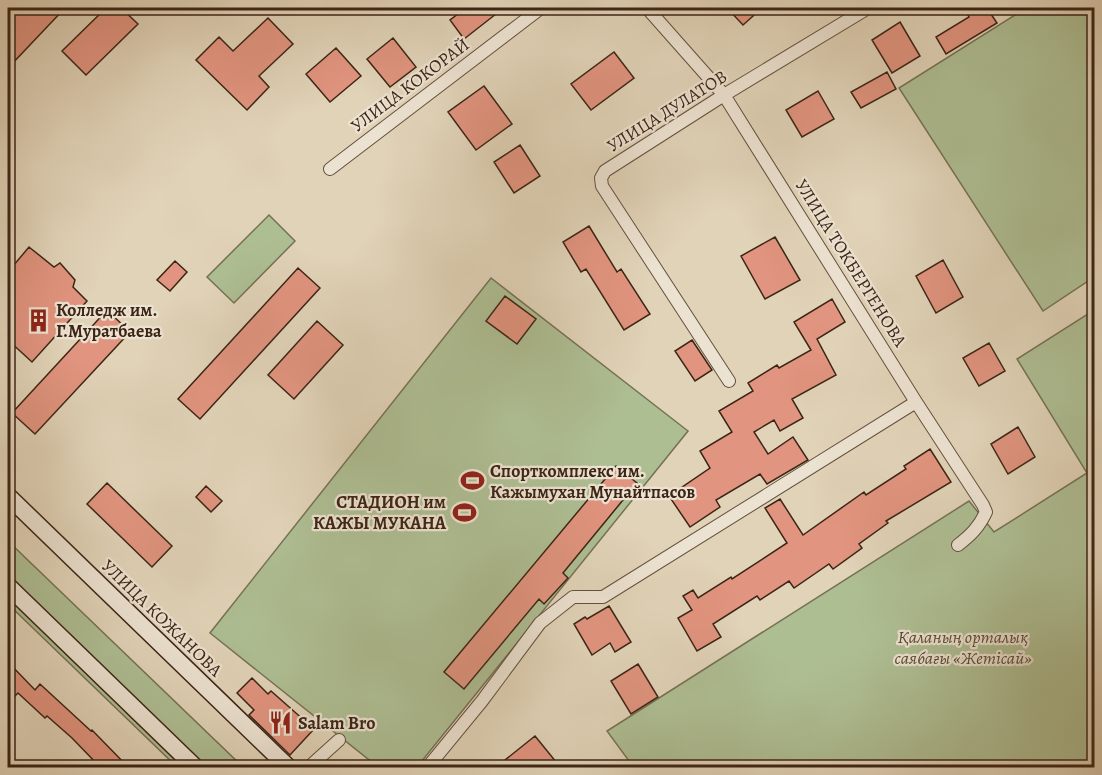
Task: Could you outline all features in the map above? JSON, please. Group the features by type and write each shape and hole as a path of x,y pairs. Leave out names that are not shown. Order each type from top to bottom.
{"street":[{"name":"УЛИЦА КОКОРАЙ","path":"330,169 541,8"},
{"name":"УЛИЦА ТОКБЕРГЕНОВА","path":"647,8 724,95 983,505 986,512 974,532 958,545"},
{"name":"УЛИЦА ДУЛАТОВ","path":"729,381 602,186 601,178 605,171 724,95 868,8"},
{"path":"427,768 482,701 540,623 573,597 603,597 916,402"},
{"name":"УЛИЦА КОЖАНОВА","path":"8,496 289,768"},
{"path":"8,586 196,768"},
{"path":"308,768 339,740"}],"green space":[{"path":"1026,8 1094,8 1094,132 1088,136 1094,145 1094,277 1043,311 899,88"},
{"path":"269,215 295,241 234,303 207,277"},
{"path":"491,278 688,431 417,767 378,767 210,633"},
{"name":"Қаланың орталық саябағы «Жетісай»","path":"1094,310 1094,767 629,767 632,765 607,731 969,501 994,532 1087,473 1017,359"},
{"path":"8,541 243,767 177,767 8,604"}],"building":[{"path":"8,8 65,8 8,68"},
{"path":"106,8 121,8 138,24 86,75 62,51"},
{"path":"466,8 491,8 496,14 464,39 450,20"},
{"path":"727,8 762,8 743,25"},
{"path":"964,8 987,8 997,23 946,54 936,37 969,17"},
{"path":"268,18 293,44 259,76 269,87 247,110 196,60 219,37 233,51"},
{"path":"900,22 920,56 892,73 872,40"},
{"path":"393,38 416,67 390,87 367,59"},
{"path":"336,48 361,76 330,102 306,74"},
{"path":"614,52 634,78 591,110 571,84"},
{"path":"887,72 896,89 861,108 851,92"},
{"path":"484,86 512,124 476,150 448,112"},
{"path":"818,91 834,119 802,137 786,110"},
{"path":"520,145 540,176 514,193 494,162"},
{"path":"589,226 617,272 621,269 650,314 624,330 586,269 581,272 563,242"},
{"path":"775,237 800,280 765,299 741,256"},
{"name":"Колледж им. Г.Муратбаева","path":"29,247 54,267 60,263 75,280 73,287 87,301 32,362 8,340 8,272"},
{"path":"943,260 963,297 936,313 916,276"},
{"path":"175,261 187,272 170,291 157,280"},
{"path":"298,268 320,288 200,419 178,399"},
{"path":"505,296 536,319 517,344 486,321"},
{"path":"832,299 845,322 817,339 836,375 792,399 803,418 780,431 774,420 754,432 768,454 793,437 808,460 767,484 760,474 716,500 720,507 690,527 669,496 710,468 700,451 732,432 719,411 753,391 748,383 777,365 779,368 811,350 794,322"},
{"path":"107,310 130,332 35,434 12,413"},
{"path":"317,321 343,345 294,399 268,375"},
{"path":"692,340 712,370 695,381 675,351"},
{"path":"989,343 1005,371 979,386 963,358"},
{"path":"1018,427 1035,457 1008,474 991,444"},
{"path":"930,449 951,482 886,521 888,523 859,544 862,548 833,569 829,564 794,588 789,581 760,600 757,596 713,624 721,637 697,651 678,618 692,610 683,596 693,590 698,598 787,543 765,508 780,499 803,535 864,492 866,495 906,469 904,466"},
{"path":"616,466 637,483 563,573 568,578 544,604 539,599 464,689 444,672"},
{"path":"107,483 172,546 152,567 87,504"},
{"path":"206,486 222,501 211,512 196,497"},
{"path":"609,606 631,642 615,652 610,643 592,655 574,624"},
{"path":"8,662 35,690 40,684 92,730 129,768 101,768 47,716 45,718 18,693 13,698 8,692"},
{"path":"638,664 658,697 631,714 611,681"},
{"name":"Salam Bro","path":"252,678 268,694 271,691 314,729 290,755 249,715 254,710 237,693"},
{"path":"535,736 561,768 495,768"}],"place":[{"name":"Колледж им. Г.Муратбаева","path":"38,320"},
{"name":"Спорткомплекс им. Кажымухан Мунайтпасов","path":"472,481"},
{"name":"СТАДИОН им КАЖЫ МУКАНА","path":"464,512"},
{"name":"Salam Bro","path":"280,723"}]}
